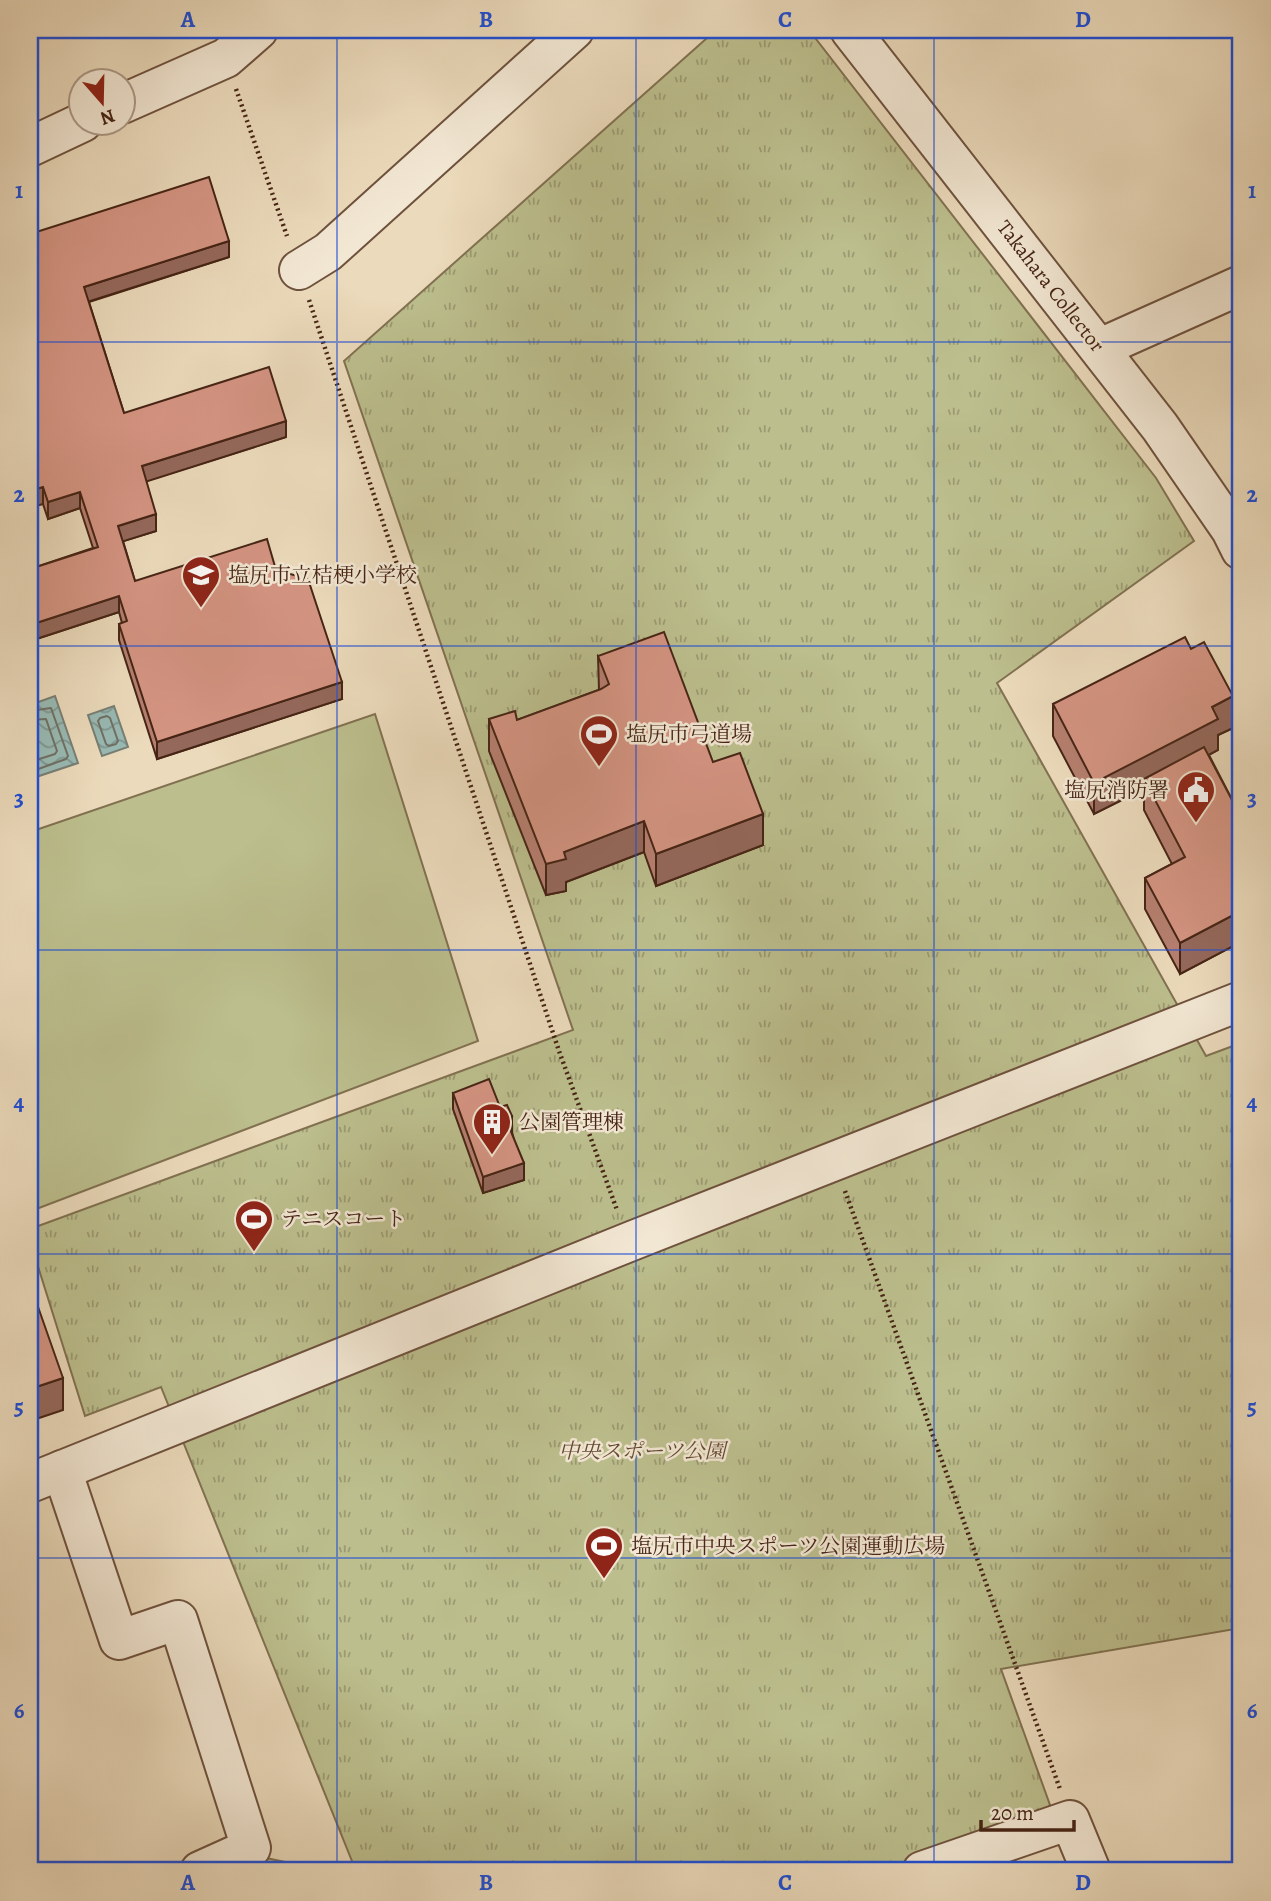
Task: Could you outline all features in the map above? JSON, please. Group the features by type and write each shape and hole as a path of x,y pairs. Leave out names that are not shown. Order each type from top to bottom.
{"street":[{"path":"136,98 226,58 258,30"},
{"name":"Takahara Collector","path":"850,30 1100,348 1238,535"},
{"path":"299,270 328,252 552,37"},
{"path":"30,147 66,130"},
{"path":"1100,348 1241,285"},
{"path":"200,1871 251,1848 178,1620 119,1640 46,1476 634,1240 1241,1001"},
{"path":"922,1871 1070,1820 1091,1871"}],"path":[{"path":"226,58 559,1051 618,1214"},
{"path":"845,1191 1070,1820"}],"green space":[{"name":"中央スポーツ公園","path":"716,30 809,30 1156,478 1194,541 997,683 1206,1056 1241,1043 1241,1628 1001,1669 1050,1805 1035,1822 898,1871 356,1871 161,1387 85,1416 30,1241 30,1229 573,1030 344,361"},
{"path":"375,714 478,1041 31,1211 30,832"},
{"path":"261,1857 329,1871 230,1871"}],"water":[{"path":"55,696 78,763 30,779 30,705"},
{"path":"114,706 128,747 102,756 88,715"}],"building":[{"name":"塩尻市立桔梗小学校","path":"209,177 229,241 84,287 124,413 269,367 286,421 142,466 156,514 118,526 135,581 267,539 276,570 308,579 342,682 157,742 119,624 127,621 119,596 30,625 30,569 98,547 80,492 48,502 43,487 30,491 30,234"},
{"name":"塩尻市弓道場","path":"664,632 713,762 740,753 763,814 656,854 644,821 564,852 566,859 546,864 489,719 515,711 517,720 601,689 609,684 598,656"},
{"name":"塩尻消防署","path":"1185,637 1191,649 1204,642 1233,696 1212,707 1218,719 1094,783 1053,704"},
{"name":"塩尻消防署","path":"1204,747 1241,817 1241,911 1180,943 1145,878 1185,857 1144,779"},
{"name":"公園管理棟","path":"489,1079 500,1107 507,1105 512,1116 505,1117 524,1163 483,1177 453,1093"},
{"path":"30,1284 63,1378 30,1389"}],"place":[{"name":"塩尻市立桔梗小学校","path":"201,609"},
{"name":"塩尻市弓道場","path":"599,768"},
{"name":"塩尻消防署","path":"1196,824"},
{"name":"公園管理棟","path":"492,1156"},
{"name":"テニスコート","path":"254,1253"},
{"name":"塩尻市中央スポーツ公園運動広場","path":"604,1580"}]}
